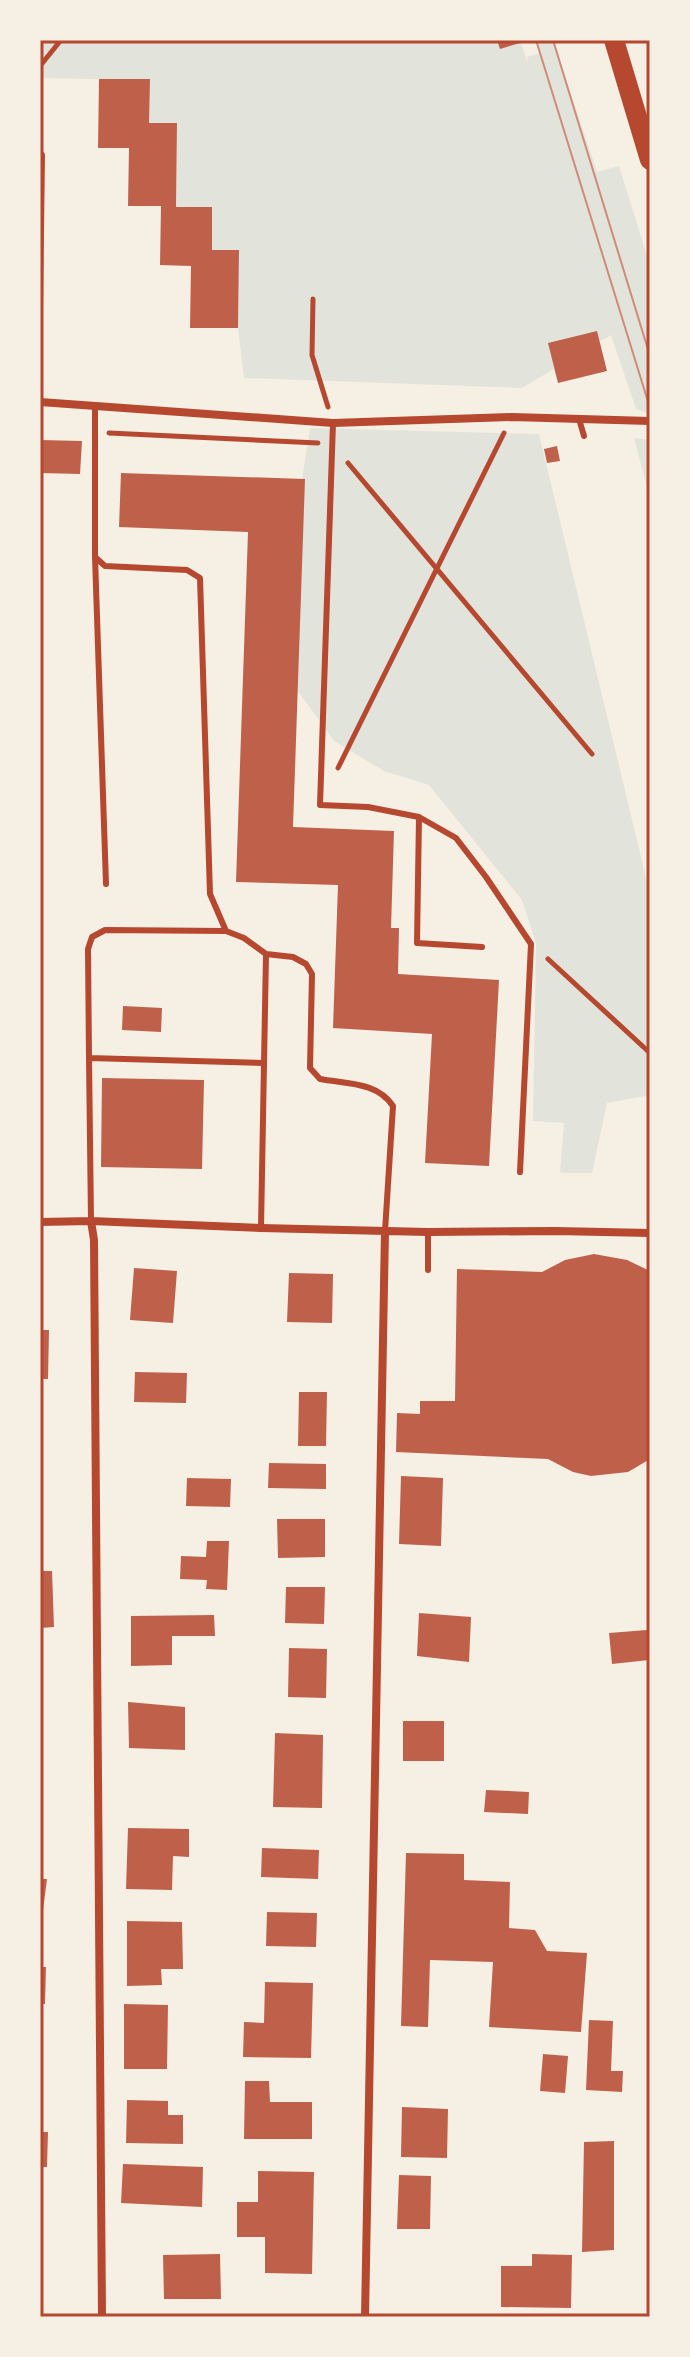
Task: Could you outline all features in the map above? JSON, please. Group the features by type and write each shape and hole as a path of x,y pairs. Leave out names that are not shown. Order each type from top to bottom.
{"main road":[{"path":"614,40 650,160"}],"street":[{"path":"40,402 333,423 512,417 650,421"},
{"path":"91,1221 94,1256 102,2317"},
{"path":"40,1222 428,1232 650,1233"},
{"path":"365,2317 385,1231"}],"lane":[{"path":"40,305 42,155"},
{"path":"95,408 95,557 106,884"},
{"path":"579,419 584,436"},
{"path":"333,423 320,805 368,807 419,817 456,838 531,944 520,1172"},
{"path":"95,557 105,566 187,570 200,578 210,894 226,931"},
{"path":"419,817 417,943 482,947"},
{"path":"91,1221 88,949 92,937 105,930 226,931 244,938 266,954 293,957 306,964 312,974 310,1068 320,1079 384,1093 393,1106 385,1231"},
{"path":"261,1228 266,954"},
{"path":"89,1058 263,1063"},
{"path":"428,1232 428,1270"}],"path":[{"path":"40,66 61,40"},
{"path":"313,299 312,355 333,423"},
{"path":"320,805 512,417"},
{"path":"96,433 332,444 592,754"},
{"path":"531,944 650,1053"}],"shaded area":[{"path":"40,40 520,40 528,64 527,57 540,53 536,40 553,40 597,172 619,166 650,265 650,414 636,409 611,335 522,388 244,378 238,328 239,251 212,250 212,207 176,207 177,124 149,123 149,80 40,78"},
{"path":"310,428 539,434 650,894 650,1095 607,1103 592,1173 560,1173 564,1123 533,1121 536,943 522,900 429,785 384,771 334,741 298,691 302,479"},
{"path":"634,438 650,440 650,499"}],"building":[{"path":"497,40 520,40 520,43 500,49"},
{"path":"99,79 150,79 149,123 177,123 176,207 212,207 212,250 239,250 238,328 190,328 191,266 160,265 161,206 128,206 129,148 98,148"},
{"path":"597,331 607,371 558,383 548,343"},
{"path":"40,440 82,441 80,474 40,473"},
{"path":"557,446 560,461 547,463 544,449"},
{"path":"121,473 305,479 293,827 394,831 391,928 399,928 398,974 499,980 489,1166 425,1163 432,1034 333,1028 338,885 236,882 248,532 119,527"},
{"path":"123,1006 162,1008 161,1032 122,1030"},
{"path":"102,1078 204,1080 202,1169 101,1167"},
{"path":"594,1254 627,1260 650,1271 650,1459 628,1472 591,1476 573,1472 548,1459 396,1452 397,1413 420,1414 420,1401 455,1401 457,1269 542,1272 565,1260"},
{"path":"134,1268 177,1271 173,1323 130,1320"},
{"path":"289,1273 333,1274 332,1323 287,1322"},
{"path":"40,1330 49,1330 48,1379 40,1379"},
{"path":"135,1372 187,1373 186,1403 134,1402"},
{"path":"299,1392 327,1392 326,1446 298,1446"},
{"path":"269,1463 326,1464 326,1489 268,1488"},
{"path":"401,1476 443,1478 441,1546 399,1544"},
{"path":"187,1478 231,1479 230,1507 186,1506"},
{"path":"277,1519 325,1519 325,1557 278,1558"},
{"path":"207,1541 229,1541 227,1590 206,1589 207,1580 180,1579 181,1556 206,1557"},
{"path":"40,1571 52,1571 54,1627 40,1628"},
{"path":"286,1587 325,1587 324,1624 285,1623"},
{"path":"419,1613 471,1617 469,1662 417,1656"},
{"path":"214,1615 215,1636 172,1636 172,1665 131,1666 131,1616"},
{"path":"647,1630 649,1660 612,1664 609,1633"},
{"path":"289,1648 327,1649 326,1698 288,1697"},
{"path":"128,1702 185,1707 185,1750 129,1748"},
{"path":"403,1721 444,1721 444,1761 403,1761"},
{"path":"275,1733 323,1735 322,1808 273,1807"},
{"path":"486,1790 529,1792 528,1814 484,1812"},
{"path":"128,1828 189,1829 189,1857 173,1856 172,1890 126,1889"},
{"path":"262,1848 319,1850 318,1879 261,1877"},
{"path":"406,1853 464,1854 464,1880 510,1882 509,1928 535,1930 547,1951 587,1953 581,2032 489,2027 493,1962 430,1960 428,2027 401,2026"},
{"path":"40,1879 47,1879 42,1918 40,1917"},
{"path":"267,1912 317,1913 316,1947 266,1946"},
{"path":"127,1921 182,1922 183,1969 161,1969 162,1985 127,1986"},
{"path":"40,1967 46,1967 45,2004 40,2004"},
{"path":"265,1982 313,1983 311,2058 243,2057 244,2022 264,2023"},
{"path":"124,2004 168,2005 167,2069 124,2069"},
{"path":"589,2020 613,2021 611,2071 623,2071 622,2092 586,2090"},
{"path":"543,2054 568,2056 565,2093 540,2091"},
{"path":"245,2081 269,2081 270,2102 312,2102 312,2139 244,2139"},
{"path":"127,2100 168,2101 168,2115 183,2115 183,2144 126,2143"},
{"path":"402,2107 448,2109 447,2158 401,2157"},
{"path":"40,2132 48,2132 47,2167 40,2167"},
{"path":"614,2141 614,2250 582,2252 584,2142"},
{"path":"123,2164 203,2167 202,2207 121,2203"},
{"path":"258,2171 314,2172 312,2274 265,2273 265,2237 237,2237 237,2202 258,2202"},
{"path":"399,2175 431,2176 430,2229 397,2229"},
{"path":"220,2254 221,2299 164,2299 163,2255"},
{"path":"532,2254 572,2255 571,2308 501,2307 501,2266 532,2266"}],"tram line":[{"path":"536,40 650,408"},
{"path":"553,40 650,356"}]}
